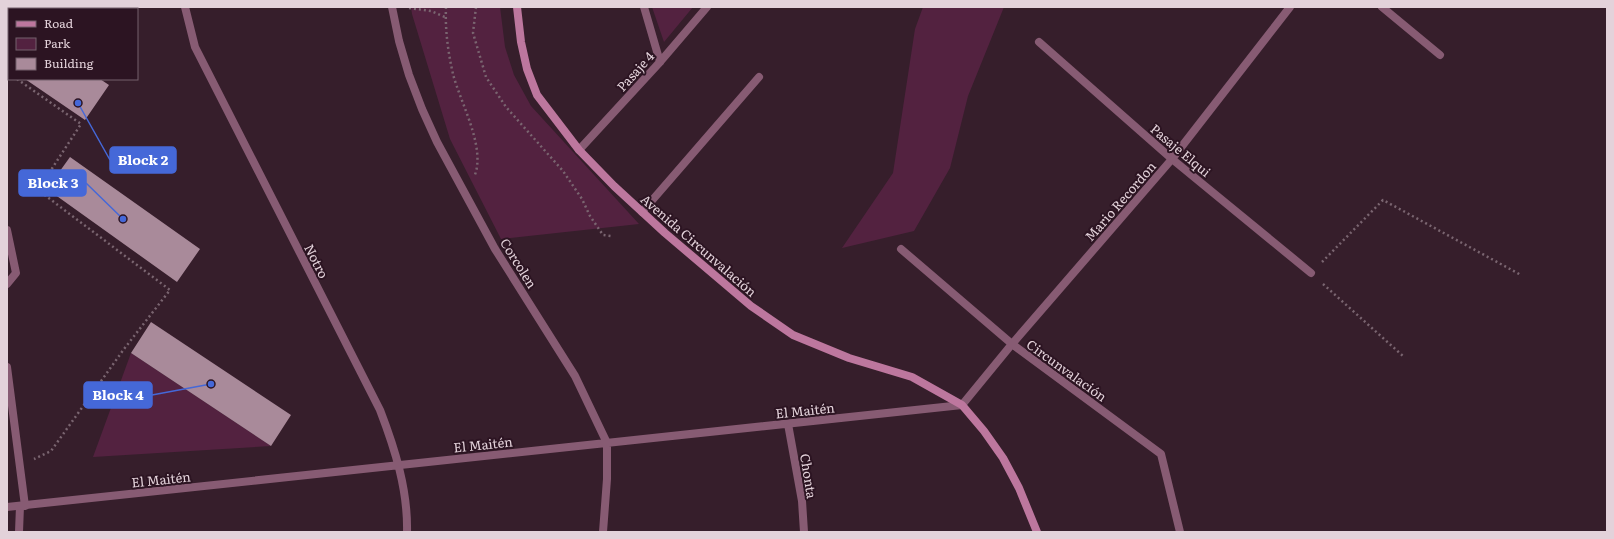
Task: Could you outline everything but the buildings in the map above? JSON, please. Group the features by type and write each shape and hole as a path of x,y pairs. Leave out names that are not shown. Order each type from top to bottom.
{"street":[{"name":"Notro","path":"185,7 195,47 380,410 391,437 399,466 405,496 407,532"},
{"name":"Corcolen","path":"392,7 399,41 409,76 422,109 495,249 575,376 607,443 607,479 603,532"},
{"name":"Avenida Circunvalación","path":"517,7 521,42 527,69 538,95 580,150 614,186 642,212 751,306 793,335 849,358 912,377 962,405"},
{"path":"644,7 660,62"},
{"name":"Pasaje 4","path":"580,150 660,62 707,7"},
{"name":"Mario Recordon","path":"962,405 1012,344 1172,159 1290,7"},
{"path":"1382,7 1440,55"},
{"name":"Pasaje Elqui","path":"1039,42 1172,159 1311,273"},
{"path":"642,212 759,77"},
{"path":"7,230 16,273 7,284"},
{"name":"Circunvalación","path":"900,249 1012,344 1161,454 1180,532"},
{"path":"7,367 20,466 22,506 19,532"},
{"name":"El Maitén","path":"7,508 962,405"},
{"path":"962,405 984,431 1003,458 1019,488 1037,532"},
{"name":"Chonta","path":"788,424 802,501 804,532"}],"path":[{"path":"404,7 431,11 445,17"},
{"path":"446,7 445,29 453,75 467,112 477,153 476,172 466,194"},
{"path":"476,7 472,33 486,77 506,107 563,171 582,199 590,216 603,235 611,236"},
{"path":"17,80 81,124 38,190 170,290 124,349 52,451 20,466"},
{"path":"1403,356 1311,273 1383,200 1521,275"}],"green space":[{"path":"411,7 500,7 505,47 514,75 531,106 639,224 501,239 450,139"},
{"path":"652,7 693,7 664,42"},
{"path":"923,7 1004,7 968,96 950,168 914,231 842,248 893,173 915,29"},
{"path":"131,353 271,446 93,457"}],"place":[{"name":"Block 2","path":"78,103"},
{"name":"Block 3","path":"123,219"},
{"name":"Block 4","path":"211,384"}]}
